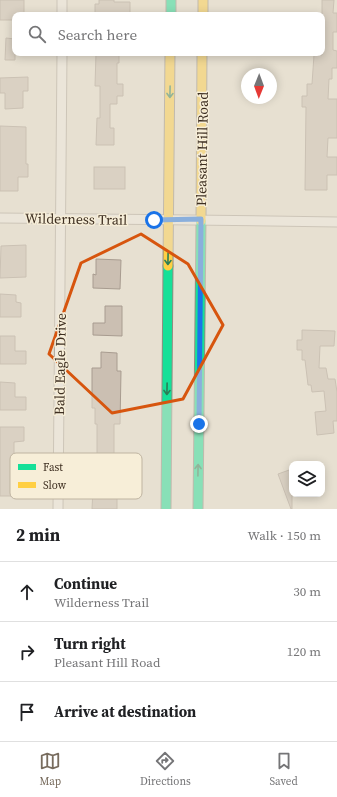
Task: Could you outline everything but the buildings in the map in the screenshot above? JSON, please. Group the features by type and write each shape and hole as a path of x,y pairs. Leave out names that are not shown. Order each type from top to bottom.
{"main road":[{"path":"171,0 171,12"},
{"path":"203,0 203,12"},
{"path":"166,509 170,56"},
{"name":"Pleasant Hill Road","path":"198,509 202,56"}],"street":[{"path":"62,0 62,12"},
{"name":"Bald Eagle Drive","path":"59,453 62,56"},
{"name":"Wilderness Trail","path":"0,218 201,219 337,222"},
{"name":"Bald Eagle Drive","path":"58,499 58,509"}],"highlighted area":[{"path":"141,234 188,264 223,325 183,399 112,413 49,354 81,263"}],"traffic: fast":[{"path":"171,0 171,12"},
{"path":"198,509 201,221"},
{"path":"166,509 168,266"}],"traffic: slow":[{"path":"203,0 203,12"},
{"path":"168,266 170,56"},
{"path":"201,221 202,56"}],"route":[{"path":"154,220 201,219 199,424"}]}
